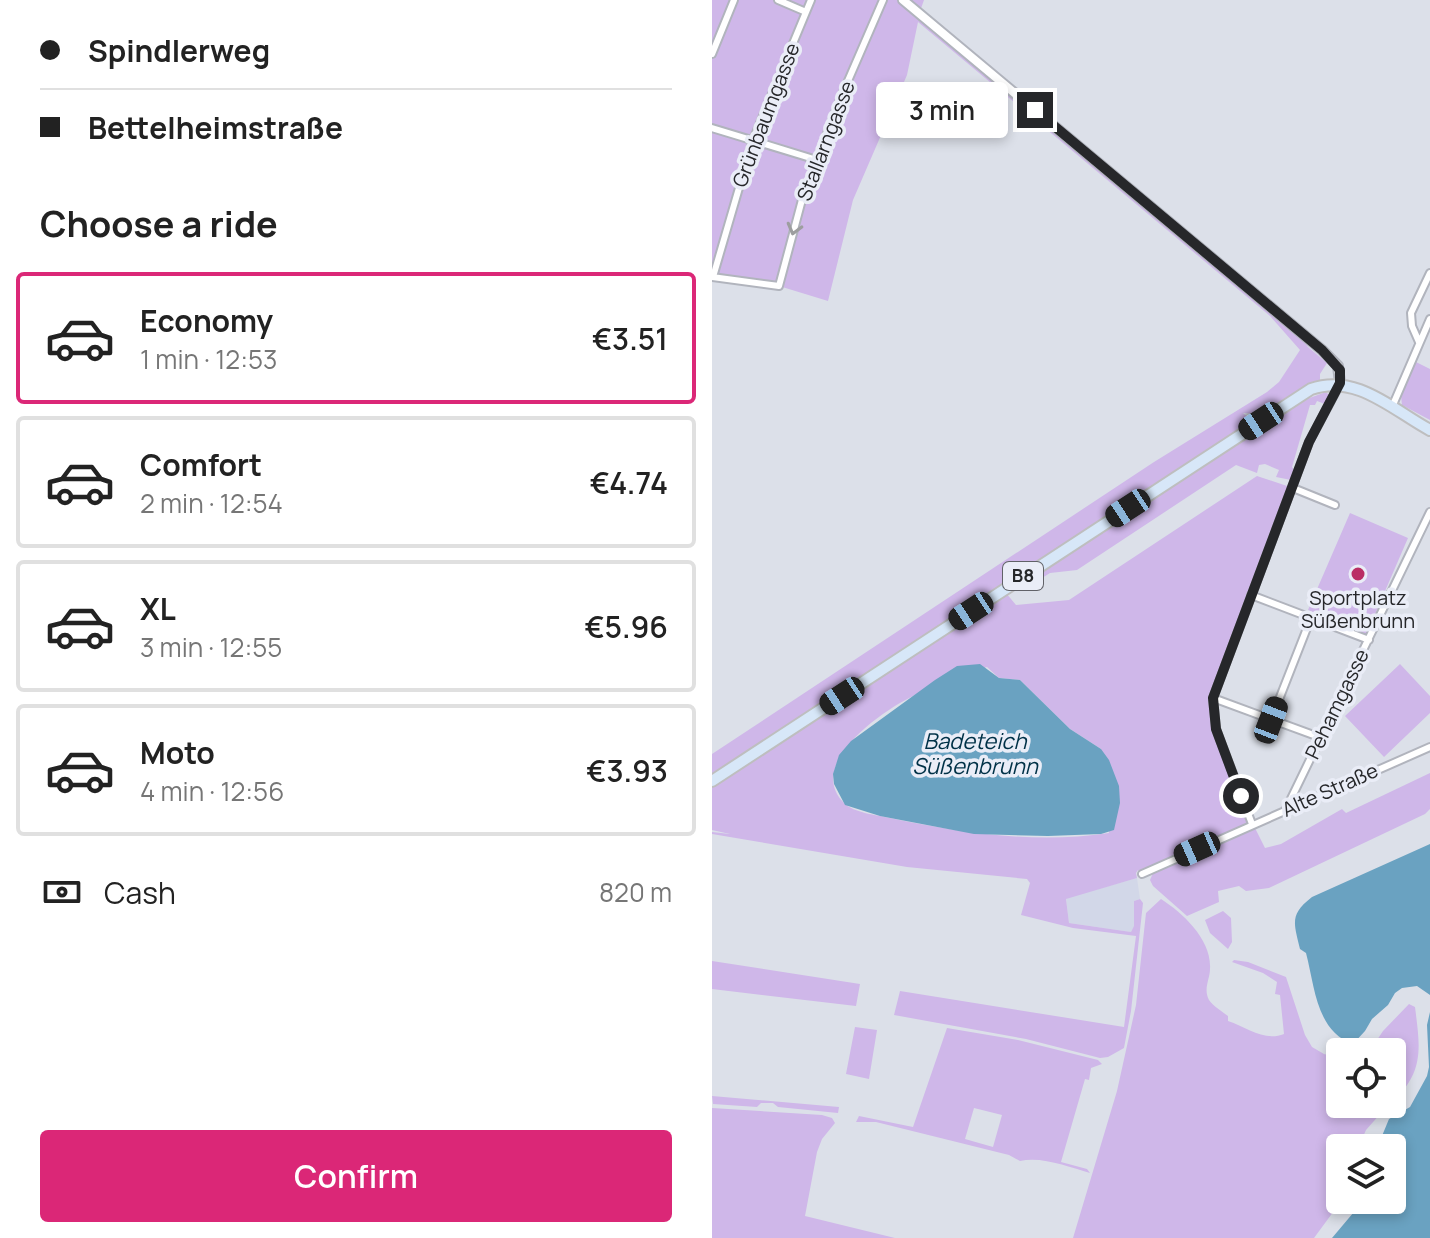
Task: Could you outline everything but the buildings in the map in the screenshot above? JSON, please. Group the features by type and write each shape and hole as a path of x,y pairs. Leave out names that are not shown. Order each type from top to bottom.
{"main road":[{"path":"1340,383 1353,386 1430,430"},
{"name":"B8","path":"712,781 1302,394 1321,386 1340,383"}],"street":[{"path":"712,54 734,0"},
{"path":"778,0 806,12"},
{"name":"Grünbaumgasse","path":"713,277 753,140 811,0"},
{"name":"Stallarngasse","path":"713,277 779,286 803,196 883,0"},
{"path":"903,0 1338,366 1340,383 1309,442 1213,698 1216,729 1252,824"},
{"path":"712,128 817,160"},
{"path":"1419,342 1412,326 1411,313 1430,273"},
{"path":"1391,408 1430,319"},
{"path":"1293,488 1335,505"},
{"name":"Pehamgasse","path":"1286,809 1430,512"},
{"path":"1251,595 1369,640"},
{"path":"1271,720 1311,618"},
{"path":"1213,698 1319,737"},
{"name":"Alte Straße","path":"1142,874 1430,747"}],"shaded area":[{"path":"712,0 924,0 919,14 1302,338 1327,363 1320,374 1320,381 1302,388 1262,414 1243,413 1252,421 712,776 712,754 1154,462 1267,392 1279,382 1300,350 1270,316 918,22 907,75 853,200 828,301 779,286 712,277"},
{"path":"1416,362 1430,369 1430,420 1402,405 1401,396"},
{"path":"1326,392 1330,396 1325,404 1317,401 1315,405 1310,405 1291,480 1276,477 1279,470 1265,464 1259,465 1257,473 1236,465 1077,570 1050,573 1023,590 1018,586 1304,400"},
{"path":"1257,476 1293,488 1213,698 1216,729 1252,824 1142,874 1138,870 1137,878 1066,899 1069,923 1131,932 1134,926 1134,901 1140,899 1143,903 1124,1048 1100,1058 1026,1039 894,1015 900,991 1124,1027 1136,936 1073,928 1021,915 1030,883 1027,879 907,867 712,834 730,834 712,830 712,788 1006,593 1016,605 1069,600","holes":["987,667 999,678 1020,680 1070,729 1101,749 1109,833 1027,837 972,832 866,813 844,803 834,788 834,772 852,740 867,726 900,703 950,680"]},
{"name":"Sportplatz Süßenbrunn","path":"1350,513 1408,538 1366,635 1308,610"},
{"path":"1400,664 1430,696 1430,713 1384,757 1345,716"},
{"path":"1430,773 1430,809 1425,814 1269,888 1246,891 1239,886 1218,891 1219,902 1187,916 1150,880 1153,873 1255,828 1265,848 1281,844 1342,809 1346,813"},
{"path":"1137,878 1140,899 1134,901 1134,927 1131,932 1069,923 1066,898"},
{"path":"1161,899 1194,928 1209,958 1207,996 1228,1016 1228,1021 1263,1035 1284,1034 1280,995 1275,994 1277,982 1263,973 1232,962 1234,960 1248,962 1286,977 1305,1035 1312,1047 1326,1054 1326,1118 1377,1118 1364,1134 1326,1134 1326,1214 1332,1214 1314,1238 1073,1238 1117,1091 1136,1005 1146,913"},
{"path":"1223,911 1231,918 1232,942 1228,949 1210,933 1205,920"},
{"path":"712,961 860,984 856,1006 712,989"},
{"path":"1409,1004 1415,1007 1418,1058 1406,1086 1406,1038 1378,1038"},
{"path":"855,1027 877,1030 869,1079 846,1074"},
{"path":"947,1028 1018,1040 1098,1060 1102,1064 1091,1068 1089,1080 1085,1079 1061,1162 1087,1169 1090,1173 1046,1161 1020,1161 1009,1155 876,1122 856,1122 859,1116 913,1127","holes":["974,1108 1002,1115 993,1147 965,1139"]},
{"path":"712,1096 839,1107 838,1113 778,1107 773,1103 761,1103 757,1107 713,1104"},
{"path":"712,1108 832,1118 835,1123 822,1139 817,1152 805,1216 895,1238 712,1238"}],"water":[{"name":"Badeteich Süßenbrunn","path":"980,664 999,678 1020,680 1070,729 1101,749 1119,786 1120,803 1114,830 1101,834 1048,836 974,834 880,816 845,805 834,784 833,774 839,755 851,741 957,666"},
{"path":"1430,844 1430,995 1417,986 1402,988 1359,1038 1341,1038 1331,1029 1319,1006 1306,953 1300,949 1295,926 1300,909 1312,897"},
{"path":"1430,1012 1430,1238 1332,1238 1352,1214 1406,1214 1406,1134 1383,1134 1389,1119 1406,1118 1406,1109 1427,1076"}],"place":[{"name":"Sportplatz Süßenbrunn","path":"1358,574"}],"route":[{"path":"1035,110 1322,350 1340,370 1340,383 1309,442 1213,698 1216,729 1241,796"}]}
